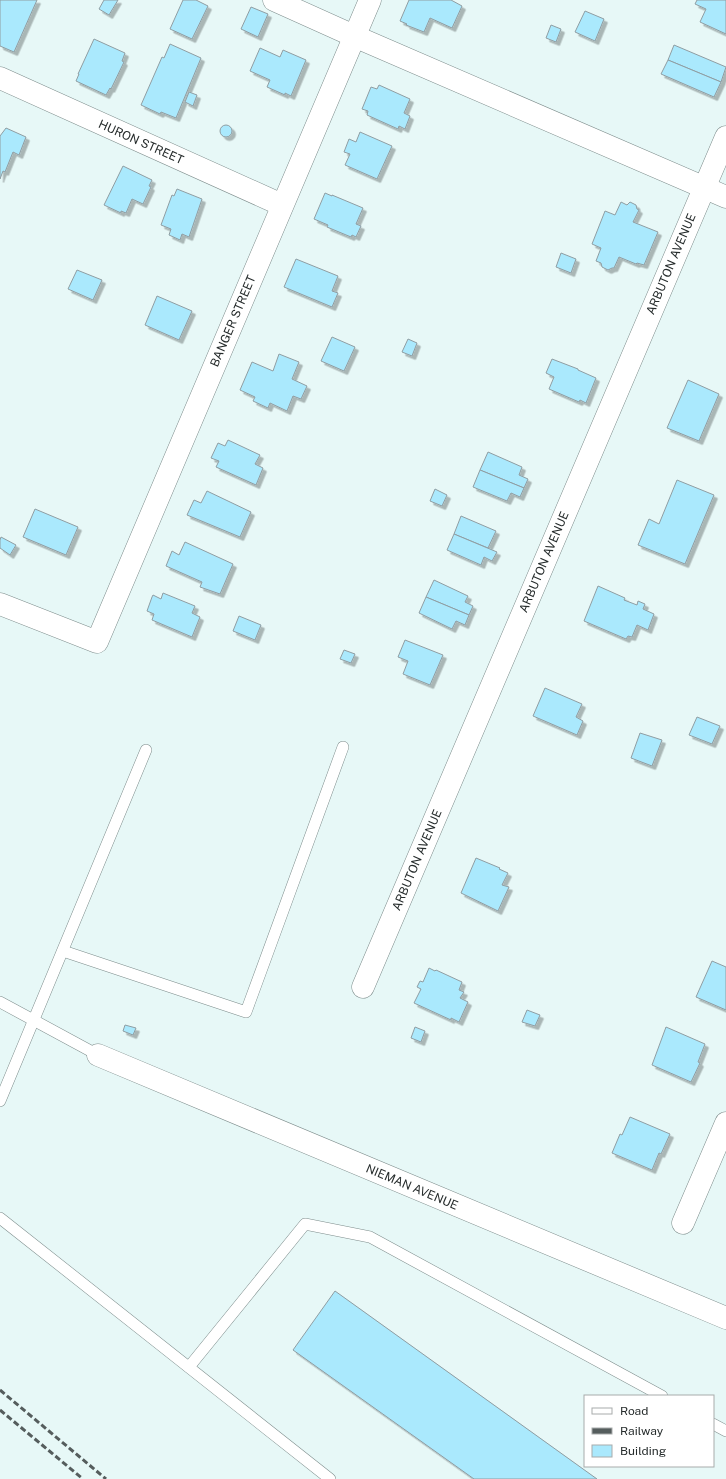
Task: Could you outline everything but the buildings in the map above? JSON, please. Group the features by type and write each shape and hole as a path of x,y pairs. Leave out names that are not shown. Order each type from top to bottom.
{"street":[{"path":"274,0 726,197"},
{"name":"BANGER STREET","path":"0,604 97,642 370,0"},
{"name":"HURON STREET","path":"0,78 282,205"},
{"name":"ARBUTON AVENUE","path":"363,987 726,137"},
{"name":"NIEMAN AVENUE","path":"98,1055 726,1318"},
{"path":"683,1223 726,1123"}],"lane":[{"path":"63,951 246,1012 344,747"},
{"path":"0,1101 146,750"},
{"path":"0,1002 98,1055"},
{"path":"0,1218 330,1479"},
{"path":"189,1367 305,1224 370,1238 660,1395"},
{"path":"714,1425 726,1431"}],"railway":[{"path":"0,1390 106,1479"},
{"path":"0,1410 83,1479"}]}
